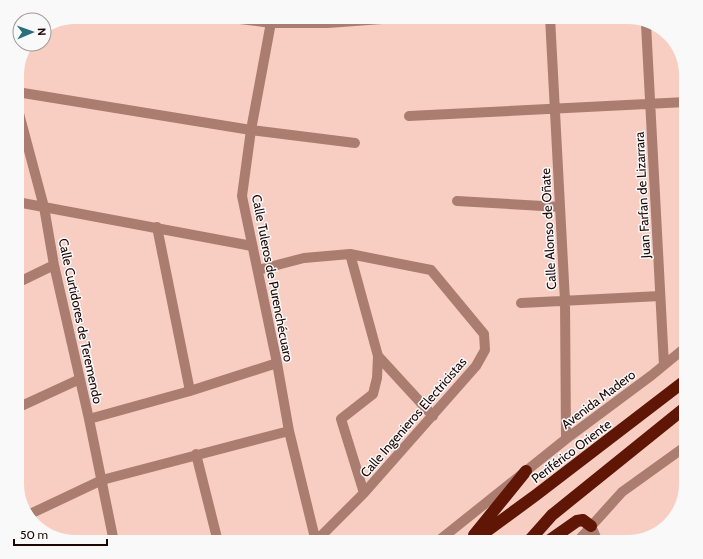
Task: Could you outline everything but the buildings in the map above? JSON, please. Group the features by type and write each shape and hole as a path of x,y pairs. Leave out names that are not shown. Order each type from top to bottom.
{"highway":[{"name":"Periférico Oriente","path":"482,535 679,385"},
{"path":"534,535 552,516 679,413"},
{"path":"475,535 526,471"},
{"path":"557,535 577,521 583,520 591,526"}],"street":[{"name":"Calle Tuleros de Purenchécuaro","path":"271,24 251,130 242,196 277,363 289,431 315,535"},
{"name":"Calle Alonso de Oñate","path":"550,24 565,301 566,439"},
{"name":"Juan Farfan de Lizarrara","path":"646,28 664,365"},
{"path":"24,93 251,130 355,143"},
{"path":"409,116 679,102"},
{"name":"Calle Curtidores de Teremendo","path":"24,132 44,207 54,265 89,419 113,535"},
{"path":"457,201 560,207"},
{"path":"24,203 252,246"},
{"path":"157,227 190,391"},
{"path":"350,254 378,356 377,378 374,394 341,419 364,493"},
{"name":"Calle Ingenieros Electricistas","path":"258,270 304,258 350,254 430,270 484,334 485,350 476,366 364,493 322,535"},
{"path":"24,278 54,265"},
{"path":"521,303 660,296"},
{"name":"Avenida Madero","path":"446,535 566,439 679,353"},
{"path":"378,356 433,416"},
{"path":"89,419 190,391 277,363"},
{"path":"24,405 80,379"},
{"path":"33,513 102,480 196,454 289,431"},
{"path":"583,535 622,492 679,451"},
{"path":"196,454 216,535"},
{"path":"591,526 595,535"}]}
